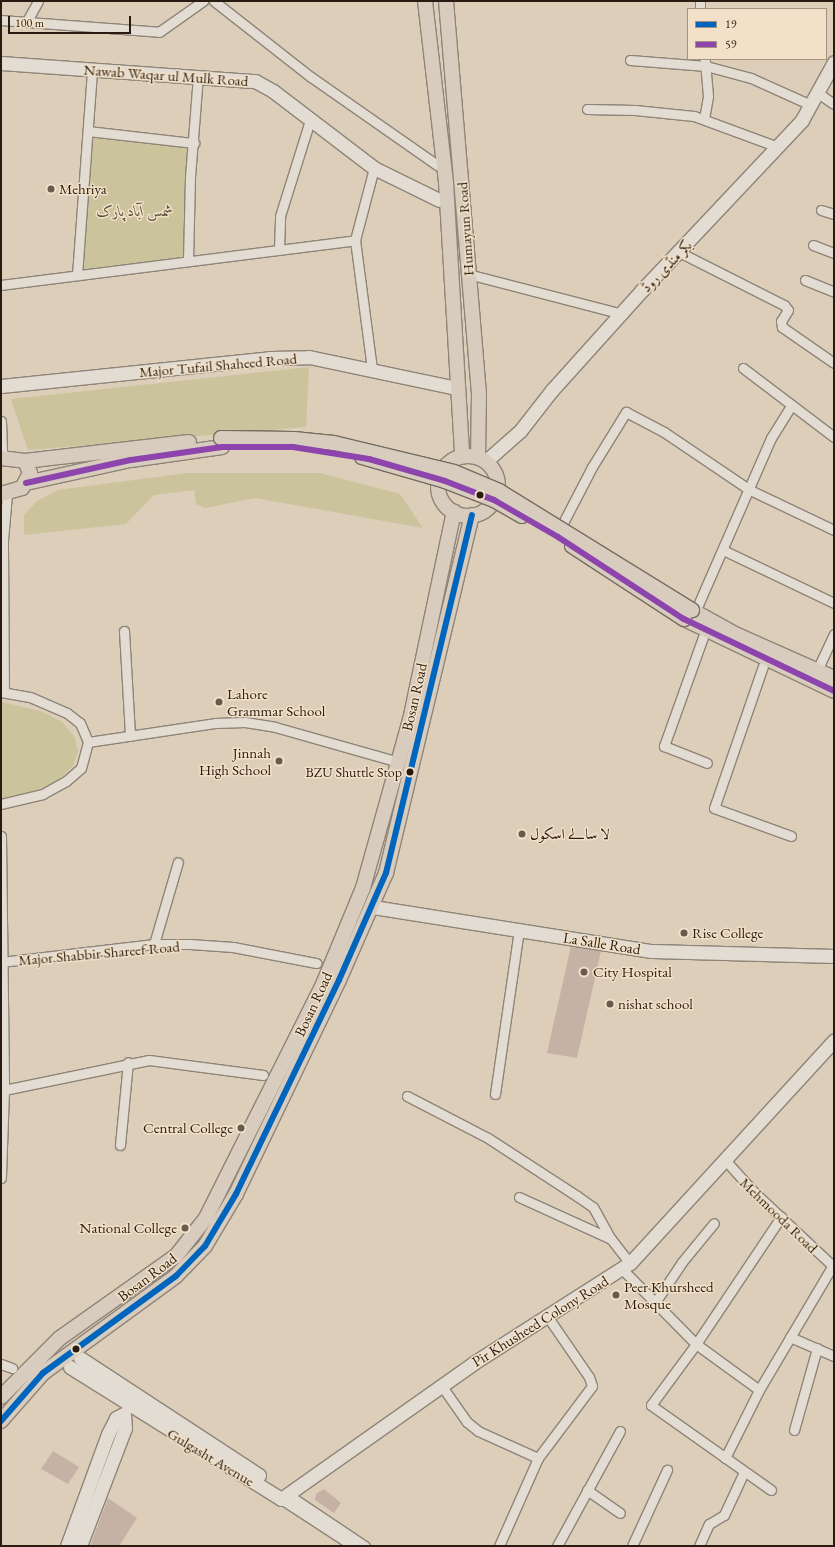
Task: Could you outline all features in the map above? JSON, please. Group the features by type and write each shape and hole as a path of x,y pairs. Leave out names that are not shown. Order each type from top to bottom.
{"main road":[{"name":"Humayun Road","path":"425,1 446,183 456,388 462,456"},
{"name":"Humayun Road","path":"446,1 479,394 482,459"},
{"path":"440,128 437,165 439,200 456,388"},
{"path":"1,458 25,461 221,443 294,438 334,443 454,472 499,491 737,635 834,678"},
{"path":"4,494 26,484 131,460 221,443 293,446 332,451 409,470 494,500 547,530 684,619 834,691"},
{"path":"462,456 482,459 496,474 498,490 491,505 472,516 454,512 440,497 439,478 448,463 462,456"},
{"path":"25,461 30,473 26,484"},
{"name":"Bosan Road","path":"1,1397 60,1338 144,1281 176,1256 197,1233 324,982 366,882 399,762 451,536 454,512"},
{"name":"Bosan Road","path":"1,1421 43,1373 176,1276 205,1246 236,1194 373,907 386,873 472,516"}],"street":[{"path":"27,21 38,1"},
{"path":"1,20 159,32 203,1"},
{"path":"214,1 311,77 437,165"},
{"path":"630,60 705,63 764,82 811,105"},
{"name":"بکر منڈی روڈ","path":"482,459 520,431 552,390 624,314 775,146 802,120 834,62"},
{"name":"Nawab Waqar ul Mulk Road","path":"1,63 254,81 310,120 374,168 439,200"},
{"path":"704,119 708,96 705,63"},
{"path":"77,275 92,69"},
{"path":"188,260 190,177 194,143 198,76"},
{"path":"818,93 834,104"},
{"path":"587,109 635,110 704,119 775,146"},
{"path":"280,249 280,216 310,120"},
{"path":"88,131 194,143"},
{"path":"372,369 355,240 374,168"},
{"path":"821,210 834,214"},
{"path":"1,285 188,260 355,240"},
{"path":"813,245 834,253"},
{"path":"679,252 784,305 788,310 781,321 782,327 834,363"},
{"path":"468,274 624,314"},
{"path":"805,280 834,292"},
{"name":"Major Tufail Shaheed Road","path":"1,386 270,358 309,357 372,369 456,388"},
{"path":"743,368 834,437"},
{"path":"698,605 750,490 771,438 792,405"},
{"path":"564,521 592,466 626,412 664,432 750,490 834,530"},
{"path":"1,421 1,458"},
{"path":"1,804 43,794 66,781 81,768 88,742 80,724 66,713 30,697 3,692 2,541 4,494"},
{"path":"723,550 834,603"},
{"path":"124,631 130,736"},
{"path":"820,664 834,634"},
{"path":"703,637 664,746 707,763"},
{"path":"763,666 714,808 791,836"},
{"path":"88,742 215,723 245,722 275,727 399,762"},
{"path":"1,836 4,1090 1,1178"},
{"path":"154,944 178,862"},
{"name":"La Salle Road","path":"373,907 652,951 834,956"},
{"path":"495,1094 519,930"},
{"name":"Major Shabbir Shareef Road","path":"2,962 154,944 233,947 316,963"},
{"name":"Pir Khusheed Colony Road","path":"284,1496 441,1385 626,1266 726,1161 834,1040"},
{"path":"4,1090 128,1062 169,1060 263,1075"},
{"path":"120,1145 128,1062"},
{"path":"407,1096 488,1138 592,1207 626,1266 654,1304 696,1344 760,1390"},
{"name":"Mehmooda Road","path":"726,1161 780,1217 834,1265"},
{"path":"519,1197 611,1239"},
{"path":"770,1490 651,1405 696,1344 780,1217"},
{"path":"654,1304 682,1262 714,1223"},
{"path":"725,1458 760,1390 834,1265"},
{"path":"499,1546 538,1458 592,1386 589,1377 548,1316"},
{"path":"790,1337 834,1356"},
{"path":"794,1430 817,1348"},
{"name":"Gulgasht Avenue","path":"80,1358 284,1496 353,1546"},
{"path":"1,1364 12,1368"},
{"name":"Gulgasht Avenue","path":"70,1368 126,1410 284,1496"},
{"path":"441,1385 467,1422 478,1431 538,1458"},
{"path":"80,1546 125,1428 126,1410 134,1394"},
{"path":"67,1546 108,1434 116,1418 126,1410"},
{"path":"557,1546 620,1431"},
{"path":"632,1546 667,1470"},
{"path":"699,1546 709,1524 724,1515 744,1472"},
{"path":"587,1490 620,1513"},
{"path":"284,1496 365,1546"}],"green space":[{"name":"شمس آباد پارک","path":"90,134 191,145 186,258 79,273"},
{"path":"309,367 306,427 28,450 11,399"},
{"path":"187,473 320,473 400,494 423,528 255,498 205,508 196,504 194,490 154,495 126,524 24,535 24,515 37,501 58,490"},
{"path":"1,702 41,711 62,722 74,736 78,751 73,766 56,782 40,792 1,801"}],"building":[{"path":"571,946 601,951 577,1058 547,1053"},
{"path":"53,1451 79,1467 68,1484 41,1469"},
{"path":"324,1489 341,1503 334,1513 315,1500 316,1494"},
{"path":"108,1498 137,1518 119,1546 90,1546"}],"transit line":[{"name":"59","path":"26,483 131,460 222,447 293,447 369,459 445,481 494,500 558,537 684,619 834,691"},
{"name":"19","path":"1,1421 43,1373 176,1276 205,1246 236,1194 339,980 386,873 472,515"}],"place":[{"name":"Mehriya","path":"51,189"},
{"name":"Lahore Grammar School","path":"219,702"},
{"name":"Jinnah High School","path":"279,761"},
{"name":"BZU Shuttle Stop","path":"410,772"},
{"name":"لا سالے اسکول","path":"522,834"},
{"name":"Rise College","path":"684,933"},
{"name":"City Hospital","path":"584,972"},
{"name":"nishat school","path":"610,1004"},
{"name":"Central College","path":"241,1128"},
{"name":"National College","path":"185,1228"},
{"name":"Peer Khursheed Mosque","path":"616,1295"}]}
